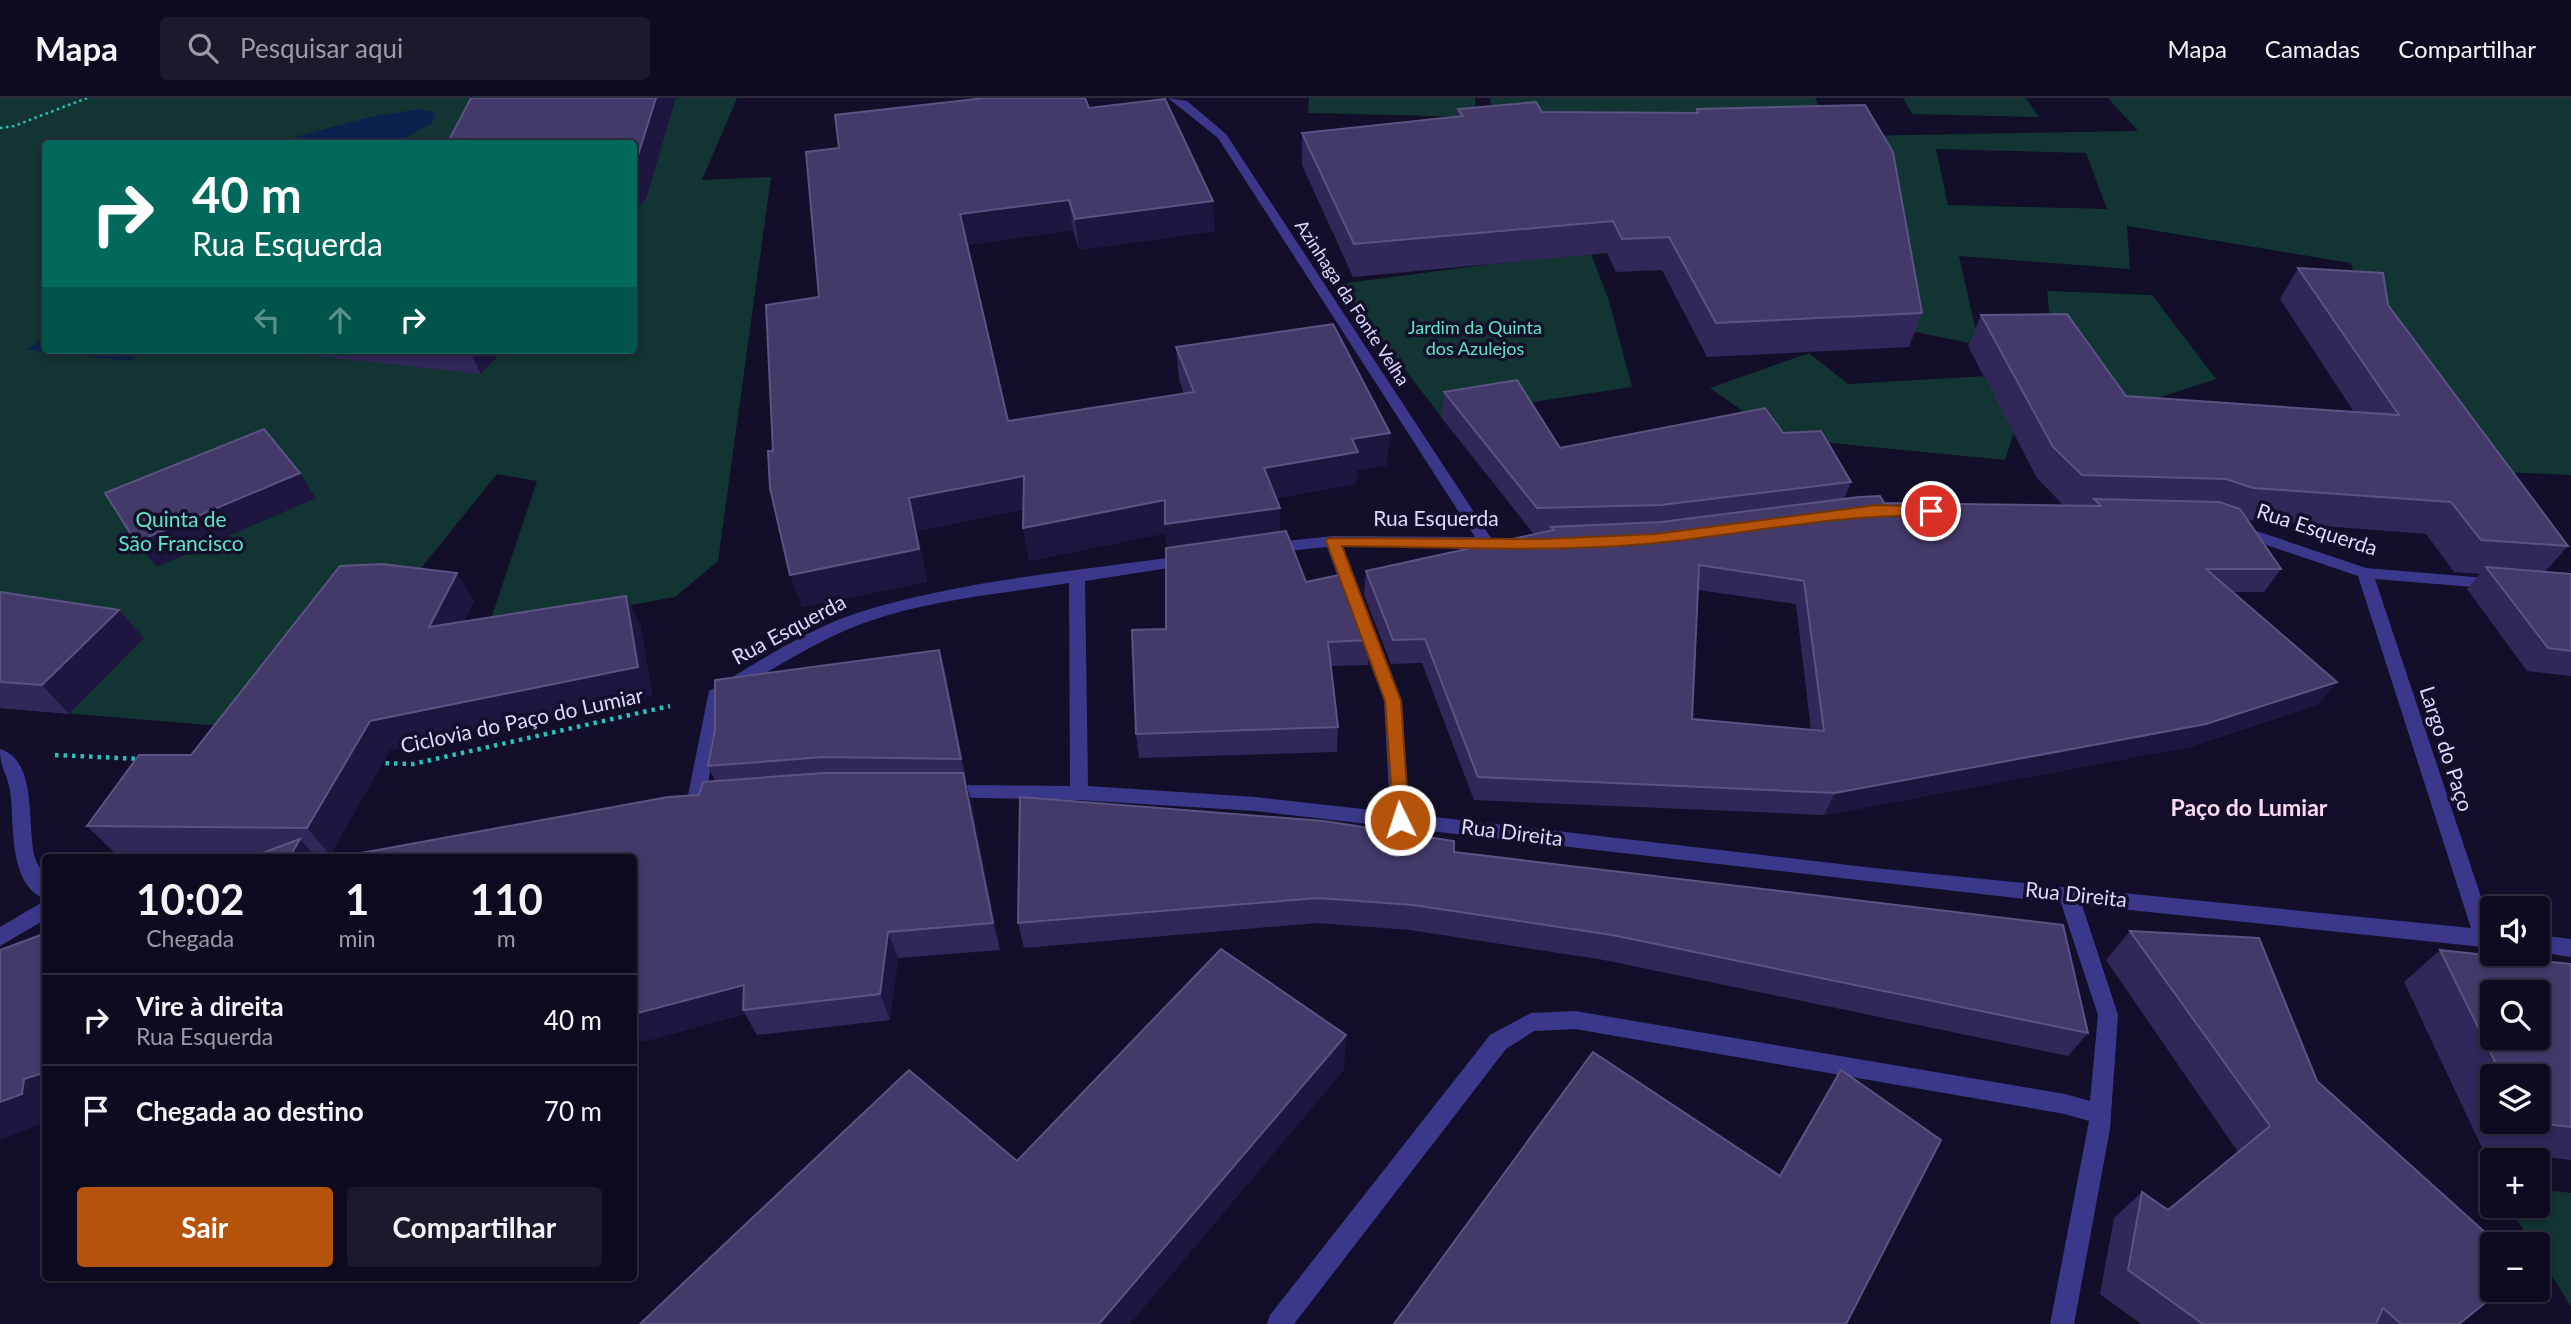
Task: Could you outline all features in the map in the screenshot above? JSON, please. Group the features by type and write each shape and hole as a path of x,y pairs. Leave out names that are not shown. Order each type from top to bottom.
{"street":[{"name":"Azinhaga da Fonte Velha","path":"1173,98 1183,103 1222,136 1486,541"},
{"name":"Rua Esquerda","path":"2218,522 2365,573 2521,585"},
{"name":"Rua Esquerda","path":"1253,550 1333,541 1534,543"},
{"path":"1333,541 1393,701 1400,820"},
{"name":"Rua Esquerda","path":"715,696 782,656 856,618 927,599 1199,558"},
{"name":"Largo do Paço","path":"2365,573 2480,915"},
{"path":"1077,576 1079,793"},
{"path":"696,800 715,696"},
{"path":"0,756 15,769 19,788 15,835 23,870 42,887"},
{"name":"Rua Direita","path":"931,792 1079,793 1255,804 1874,876 2480,938"},
{"path":"2062,1324 2101,1114 2108,1015 2068,894"},
{"path":"0,937 42,911"},
{"path":"2550,945 2571,948"},
{"path":"1279,1324 1498,1042 1531,1023 1574,1020 2065,1104 2101,1114"}],"path":[{"path":"0,128 14,126 87,98"},
{"name":"Ciclovia do Paço do Lumiar","path":"371,763 413,764 715,696"},
{"path":"52,754 65,757 148,759"}],"green space":[{"name":"Quinta de São Francisco","path":"0,98 737,98 702,180 771,177 718,561 675,597 487,631 537,481 497,474 401,593 258,729 0,708"},
{"path":"1309,98 1475,98 1476,117 1308,113"},
{"path":"1490,98 1815,98 1833,134 1494,127"},
{"path":"1903,98 2026,98 2039,117 1912,114"},
{"path":"2108,98 2571,98 2571,475 2463,470 2363,303 2351,263 2127,226 2130,269 1959,256 1979,345 1906,330 1855,136 2138,131","holes":["1936,149 2086,153 2107,209 1948,205"]},
{"name":"Jardim da Quinta dos Azulejos","path":"1590,251 1609,301 1632,387 1513,405 1443,419 1339,284"},
{"path":"2047,291 2152,295 2216,379 2145,402 2200,505 2053,345"},
{"path":"1809,353 1848,384 1987,376 2018,420 2005,460 1781,438 1710,388"},
{"path":"2550,1190 2571,1193 2571,1307 2550,1273 2550,1232 2525,1232 2516,1218 2550,1218"}],"water":[{"path":"420,109 435,112 432,123 401,140 284,140 370,117"},
{"path":"42,338 42,352 27,350"},
{"path":"64,354 139,354 130,361"}],"building":[{"path":"471,98 656,98 637,158 637,140 449,140"},
{"path":"985,98 1085,98 1089,108 1165,99 1213,201 1075,219 1069,200 960,214 1008,421 1194,392 1176,347 1333,324 1390,433 1352,439 1358,452 1264,468 1280,508 1165,524 1165,500 1023,528 1024,476 909,498 919,549 790,575 770,488 768,451 773,451 766,305 819,297 806,152 839,148 835,115"},
{"path":"1536,102 1542,112 1698,113 1697,109 1865,105 1893,152 1922,313 1716,323 1669,237 1622,239 1613,221 1354,244 1302,133 1463,116 1458,109"},
{"path":"2298,268 2383,273 2388,305 2568,546 2481,540 2451,502 2253,488 2226,479 2082,475 2053,447 1981,315 2067,314 2126,396 2399,415"},
{"path":"1517,380 1560,448 1765,408 1783,433 1821,431 1851,482 1661,505 1537,508 1444,392"},
{"path":"264,429 300,473 136,542 105,493"},
{"path":"1880,496 1884,503 2101,506 2094,499 2219,502 2240,509 2281,569 2206,569 2337,682 2206,724 1835,793 1478,777 1425,639 1393,640 1366,571 1554,530 1551,527 1661,522","holes":["1699,565 1804,581 1824,731 1692,719"]},
{"path":"1286,531 1306,582 1344,574 1369,640 1328,642 1338,727 1136,734 1132,630 1166,629 1166,548"},
{"path":"382,564 457,573 429,627 626,596 638,667 370,721 307,828 87,826 139,755 191,755 340,566"},
{"path":"2486,567 2571,574 2571,651 2548,648"},
{"path":"0,592 119,610 42,685 0,682"},
{"path":"939,650 961,759 824,757 708,766 715,730 715,680"},
{"path":"823,773 963,773 993,923 888,932 880,994 743,1010 744,985 637,1013 637,854 356,854 668,797 699,795 703,782"},
{"path":"1020,797 1324,821 1454,841 1454,852 2063,925 2088,1033 1612,935 1413,905 1318,898 1018,923"},
{"path":"300,839 291,854 260,854"},
{"path":"2130,931 2259,938 2317,1081 2485,1232 2480,1232 2480,1302 2486,1302 2459,1324 2401,1324 2383,1308 2376,1324 2203,1324 2128,1270 2142,1192 2168,1210 2270,1126"},
{"path":"42,934 42,1073 24,1079 22,1094 0,1102 0,950"},
{"path":"1221,949 1346,1035 1099,1324 640,1324 909,1070 1017,1161"},
{"path":"2440,950 2480,954 2480,966 2550,966 2550,962 2571,964 2571,1127 2550,1125 2550,1064 2496,1064 2489,1050 2550,1050 2550,980 2480,980 2480,1031"},
{"path":"1593,1052 1780,1176 1841,1070 1941,1140 1846,1324 1394,1324"}],"district":[{"name":"Paço do Lumiar","path":"2249,808"}],"route":[{"path":"1400,820 1393,701 1333,541 1545,543 1655,538 1877,510 1931,511"}]}
